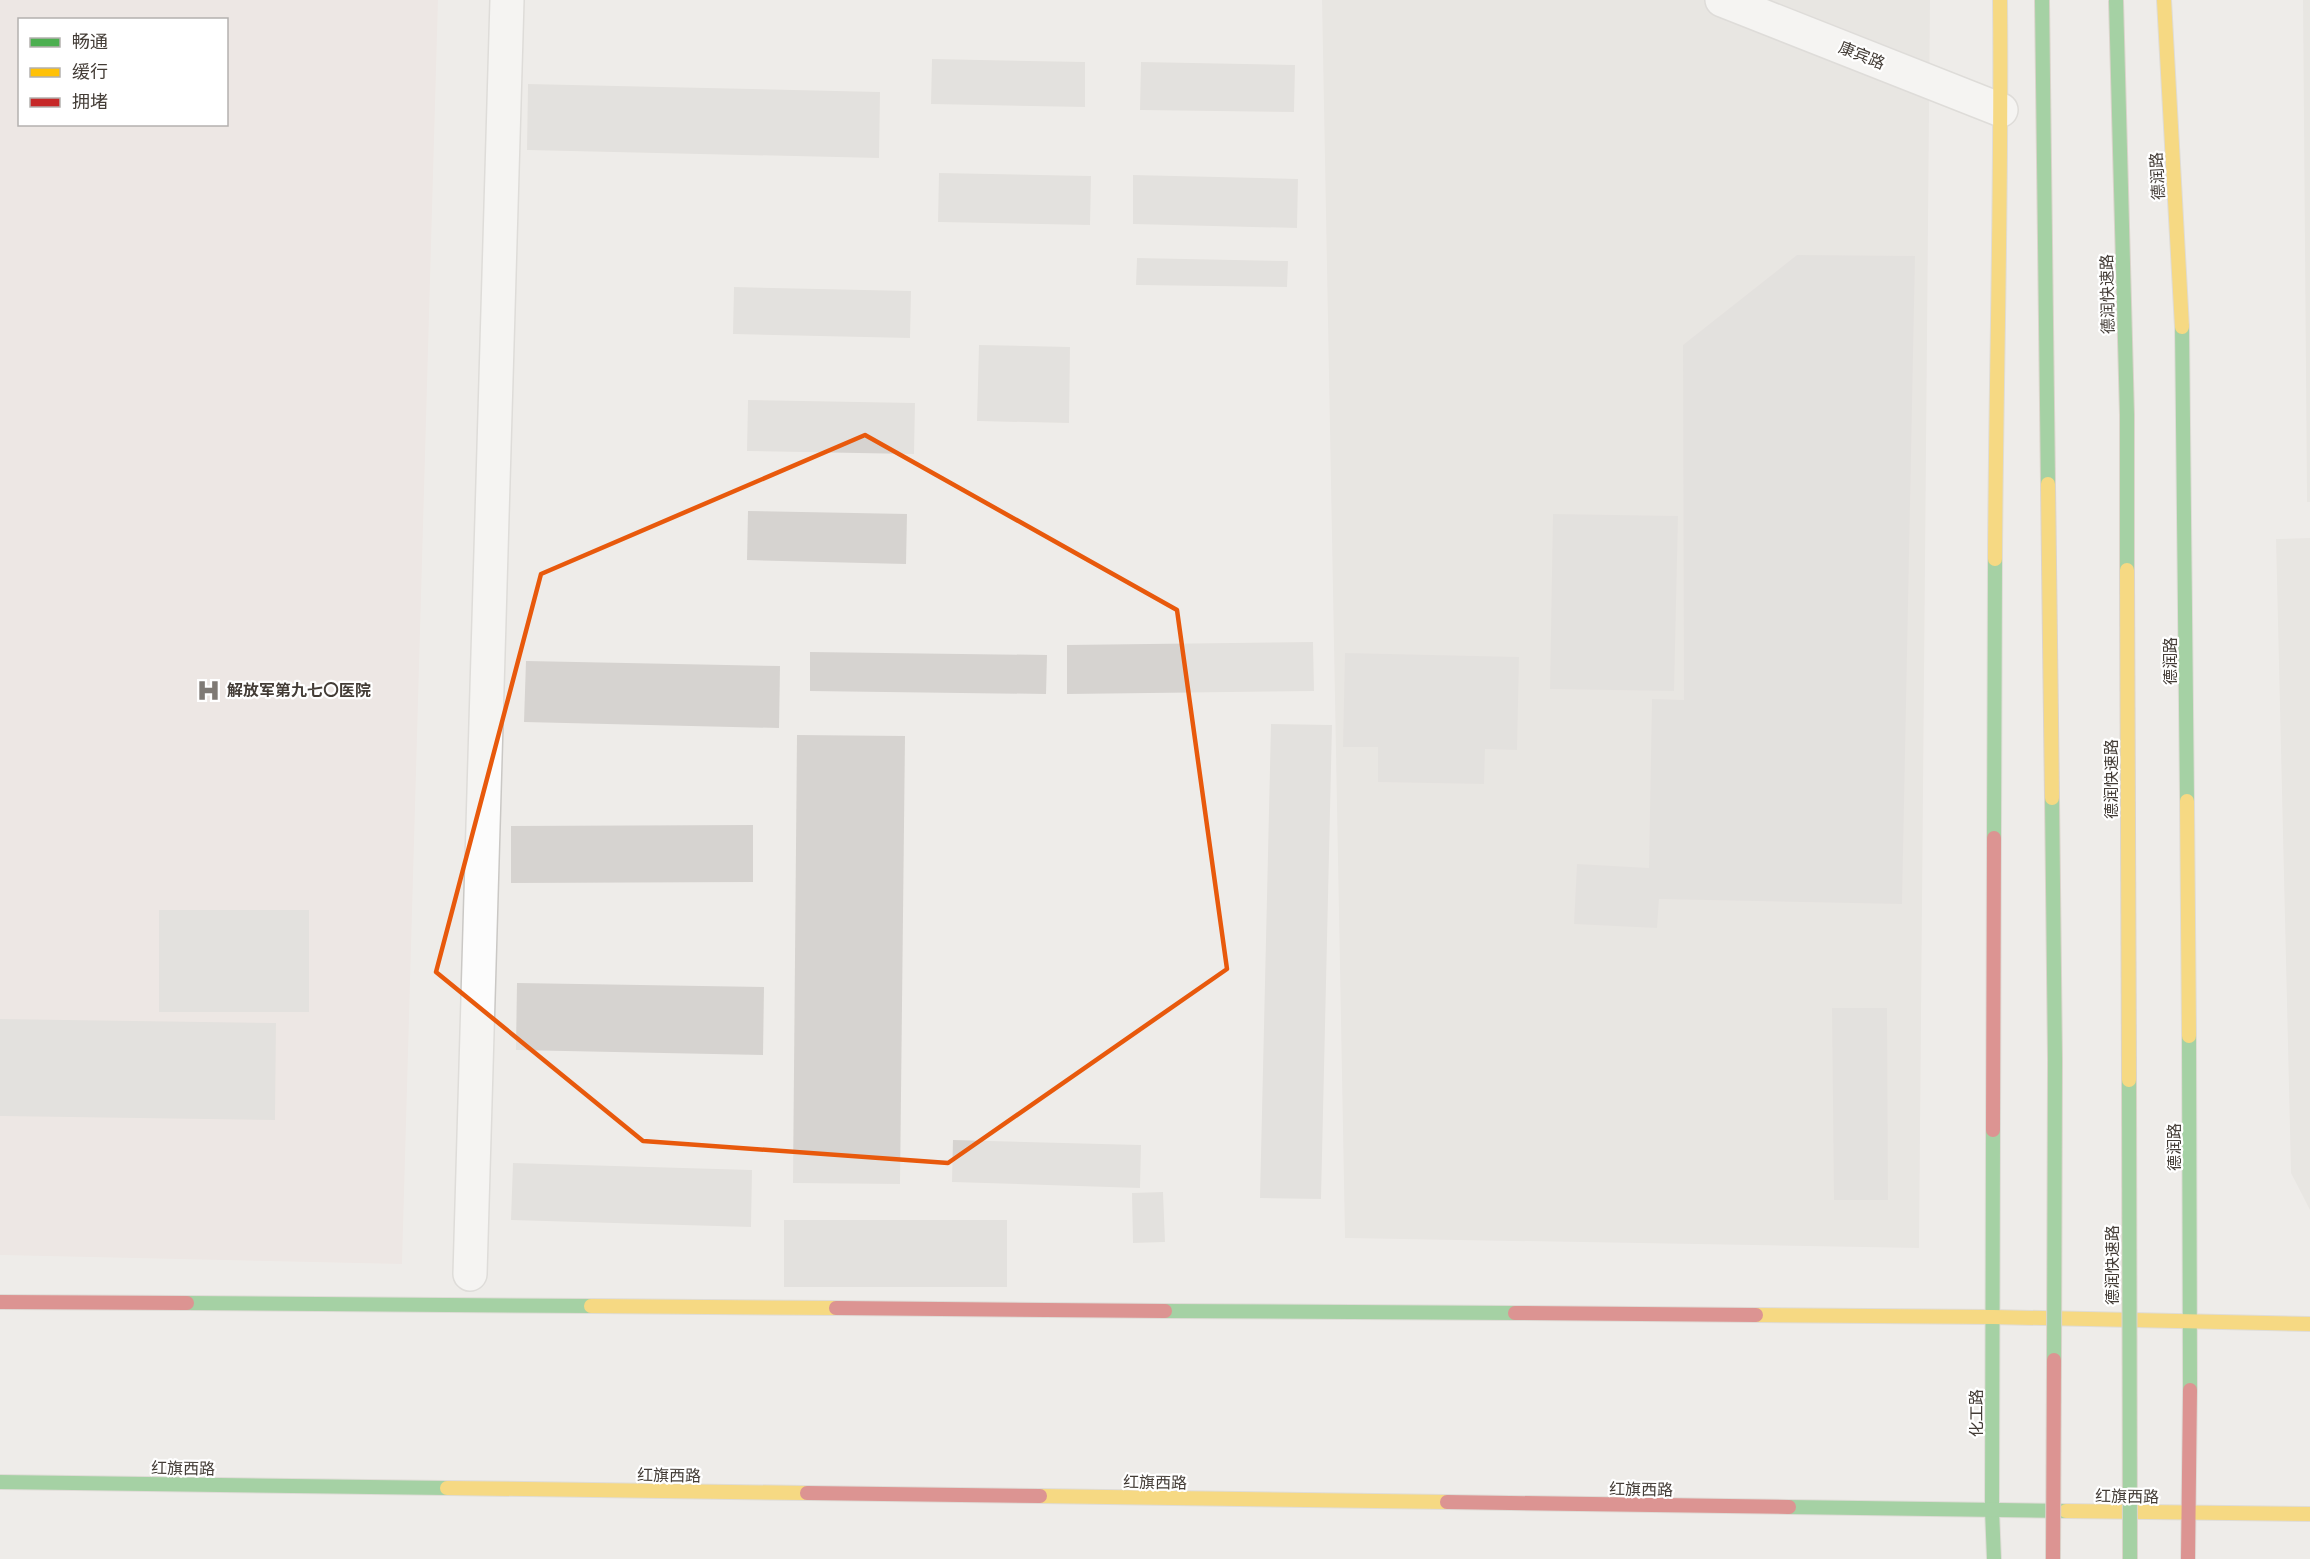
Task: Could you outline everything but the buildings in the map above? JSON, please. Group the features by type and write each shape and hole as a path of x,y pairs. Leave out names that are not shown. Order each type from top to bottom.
{"main road":[{"path":"1993,1317 1996,364 2001,110 2000,0"},
{"path":"2042,0 2055,1060 2053,1559"},
{"name":"德润快速路","path":"2116,0 2127,427 2130,1559"},
{"name":"德润路","path":"2164,0 2184,357 2192,1322"},
{"path":"0,1302 1993,1317 2310,1324"},
{"name":"化工路","path":"1992,1510 1993,1317"},
{"path":"2188,1559 2192,1322"},
{"name":"红旗西路","path":"0,1482 2310,1514"},
{"path":"1992,1510 1994,1559"}],"street":[{"path":"470,1274 507,0"},
{"name":"康宾路","path":"1722,0 2001,110"}],"highlighted area":[{"path":"865,435 1177,610 1227,969 948,1163 643,1141 436,972 541,574"}],"shaded area":[{"name":"解放军第九七〇医院","path":"0,0 438,0 402,1264 0,1255"},
{"path":"1322,0 1930,0 1919,1248 1345,1238"},
{"path":"2303,0 2310,0 2310,502 2307,502"},
{"path":"2310,538 2310,1210 2291,1173 2276,539"}],"traffic: fast":[{"path":"2042,0 2048,484"},
{"path":"2116,0 2127,415 2127,570"},
{"path":"2182,327 2187,801"},
{"path":"1994,838 1995,559"},
{"path":"2052,798 2055,1060 2054,1360"},
{"path":"2189,1036 2190,1390"},
{"path":"2129,1080 2130,1559"},
{"path":"1993,1130 1992,1510 1994,1559"},
{"path":"187,1303 591,1306"},
{"path":"1165,1311 1515,1313"},
{"path":"0,1482 447,1488"},
{"path":"1789,1507 2066,1511"}],"traffic: slow":[{"path":"1995,559 2000,0"},
{"path":"2164,0 2182,327"},
{"path":"2048,484 2052,798"},
{"path":"2127,570 2129,1080"},
{"path":"2187,801 2189,1036"},
{"path":"591,1306 836,1308"},
{"path":"1756,1315 1993,1317 2310,1324"},
{"path":"447,1488 807,1493"},
{"path":"1040,1496 1447,1502"},
{"path":"2066,1511 2310,1514"}],"traffic: jam":[{"path":"1993,1130 1994,838"},
{"path":"0,1302 187,1303"},
{"path":"836,1308 1165,1311"},
{"path":"1515,1313 1756,1315"},
{"path":"2053,1559 2054,1360"},
{"path":"2188,1559 2190,1390"},
{"path":"807,1493 1040,1496"},
{"path":"1447,1502 1789,1507"}],"place":[{"name":"解放军第九七〇医院","path":"209,690"}]}
